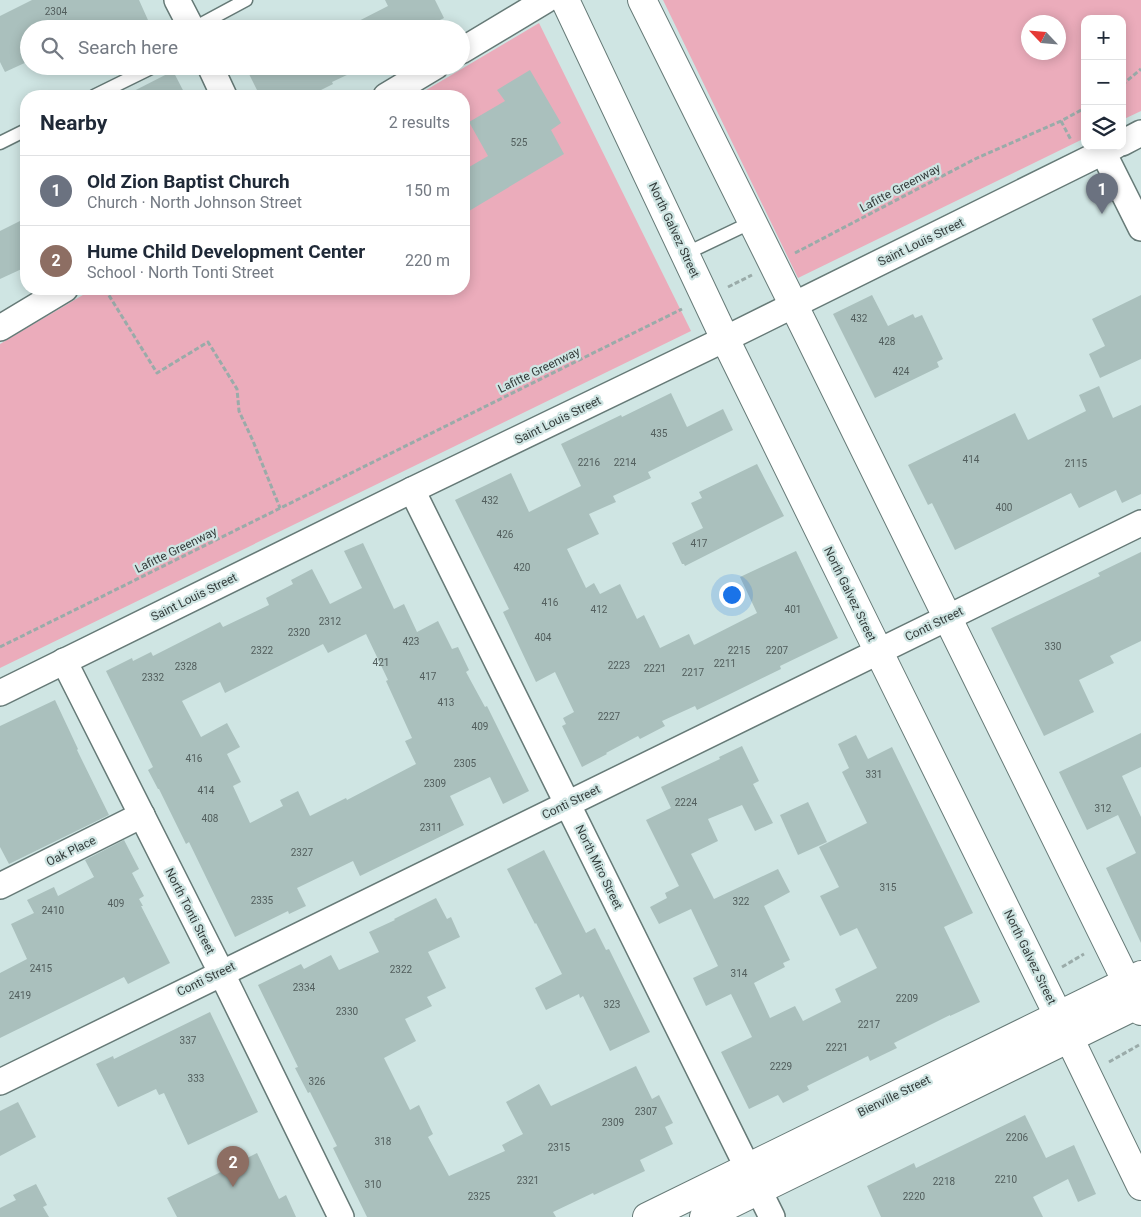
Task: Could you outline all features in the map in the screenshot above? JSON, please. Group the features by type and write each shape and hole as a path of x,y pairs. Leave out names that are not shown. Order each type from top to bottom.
{"street":[{"path":"176,0 187,20"},
{"path":"470,46 546,0"},
{"name":"North Galvez Street","path":"565,0 725,339 1141,1186"},
{"path":"642,0 1137,995"},
{"path":"214,75 221,90"},
{"path":"396,90 421,75"},
{"name":"Saint Louis Street","path":"1126,140 1141,133"},
{"name":"Saint Louis Street","path":"0,693 412,490 794,306 1107,150"},
{"path":"1114,150 1141,228"},
{"path":"0,328 55,295"},
{"name":"North Miro Street","path":"412,490 772,1217"},
{"name":"Conti Street","path":"0,1082 1141,522"},
{"name":"North Tonti Street","path":"64,661 221,972 341,1217"},
{"name":"Oak Place","path":"0,886 142,815"},
{"name":"Bienville Street","path":"647,1217 753,1179 1063,1026 1137,995"},
{"name":"Bienville Street","path":"704,1217 753,1179"}],"lane":[{"path":"209,20 246,0"},
{"path":"106,90 137,75"},
{"path":"0,143 20,133"},
{"path":"685,254 752,222"}],"path":[{"path":"1126,82 1141,69"},
{"name":"Lafitte Greenway","path":"0,647 774,265 975,159 1081,110"},
{"path":"109,295 157,373 208,342 237,389 239,411 254,441 280,508"},
{"path":"1054,971 1089,951"},
{"path":"1108,1062 1139,1045"}],"shaded area":[{"path":"663,0 1141,0 1141,111 1126,118 1126,15 1081,15 1081,140 798,278"},
{"path":"539,23 691,331 0,668 0,344 83,295 470,295 470,90 426,90 451,75 470,75 470,64"}],"building":[{"path":"32,0 139,0 148,20 20,20 20,65 5,72 0,62 0,16"},
{"path":"385,0 435,0 444,18 440,20 361,20 388,6"},
{"path":"530,70 561,123 551,130 564,154 470,210 470,166 488,156 470,121 505,101 497,90"},
{"path":"165,75 175,75 183,90 136,90"},
{"path":"250,75 347,75 321,90 257,90"},
{"path":"20,221 20,270 0,279 0,231"},
{"path":"872,295 888,326 913,314 915,318 922,315 943,359 937,362 939,367 875,398 833,314"},
{"path":"1141,295 1141,359 1100,378 1089,354 1105,346 1092,319"},
{"path":"1099,386 1113,418 1141,405 1141,494 1122,503 1116,490 1079,508 1071,493 955,550 932,503 928,505 908,465 1015,413 1028,440 1086,411 1079,395"},
{"path":"671,393 687,427 723,409 733,430 648,472 651,478 613,496 616,502 589,514 599,534 567,549 586,588 594,583 600,594 620,584 637,619 644,615 660,648 689,634 694,645 757,613 740,577 796,551 838,638 780,666 781,669 697,710 695,706 662,721 665,726 640,739 638,736 582,767 562,726 566,724 563,718 574,712 555,672 536,682 503,612 509,609 455,500 511,473 529,512 581,486 561,444"},
{"path":"757,464 784,516 685,566 682,564 672,543 703,528 691,503 702,498 699,492"},
{"path":"363,543 394,609 404,604 417,632 438,621 452,649 458,647 469,670 466,672 485,707 487,706 529,791 503,804 490,777 450,796 464,825 360,876 353,861 297,888 306,906 289,914 288,911 235,937 189,842 186,844 148,770 153,767 106,671 132,658 133,661 151,652 153,656 220,622 223,627 269,605 266,598 293,584 291,580 312,569 330,604 362,588 344,551","holes":["366,634 388,680 386,681 412,738 405,741 416,764 347,800 346,798 310,816 298,791 280,800 283,806 250,823 233,786 241,782 227,754 240,747 227,723 201,737 182,701 220,682 225,693 323,644 328,653"]},
{"path":"1141,552 1141,641 1110,656 1114,663 1079,680 1094,712 1044,736 991,628 1100,576 1098,573"},
{"path":"55,700 109,815 9,864 0,847 0,726"},
{"path":"1141,733 1141,767 1122,776 1141,817 1141,943 1106,868 1136,853 1118,815 1087,830 1059,772"},
{"path":"856,735 868,759 892,747 973,913 944,927 980,1002 894,1043 897,1048 870,1061 868,1056 807,1086 809,1090 783,1103 778,1095 749,1109 721,1052 752,1037 731,994 706,1006 693,978 718,966 691,909 659,924 650,907 667,898 665,893 679,886 646,820 671,808 661,787 720,759 719,757 742,746 759,781 753,784 773,823 755,831 742,805 708,819 718,841 691,854 714,899 778,869 790,892 764,906 790,960 783,963 785,967 754,983 770,1018 795,1006 803,1021 841,1002 835,989 877,968 857,928 840,936 820,896 839,887 819,847 867,823 842,772 849,768 838,744"},
{"path":"808,802 827,842 798,855 780,815"},
{"path":"124,840 139,869 132,873 144,896 139,899 143,906 141,906 170,963 128,984 124,977 0,1038 0,973 27,959 11,924 34,913 27,900 54,887 58,896 94,877 85,860"},
{"path":"544,850 586,933 595,928 606,950 609,949 650,1032 610,1051 583,996 580,998 579,994 546,1010 535,988 562,974 507,869"},
{"path":"436,898 447,919 451,917 460,937 428,952 446,988 427,997 432,1006 405,1019 416,1041 384,1058 410,1110 419,1105 433,1134 428,1137 449,1176 505,1151 502,1145 523,1134 506,1102 539,1084 551,1106 636,1066 652,1099 659,1095 673,1123 665,1127 673,1144 640,1160 645,1171 553,1212 556,1217 367,1217 333,1148 337,1146 310,1092 308,1093 295,1068 298,1067 258,985 301,964 304,969 331,955 339,970 379,952 369,932"},
{"path":"210,1012 258,1112 188,1145 164,1093 159,1095 156,1089 118,1107 96,1064 113,1056 114,1059"},
{"path":"18,1102 36,1137 0,1156 0,1111"},
{"path":"1025,1115 1046,1158 1074,1145 1096,1194 1078,1202 1068,1179 1033,1197 1043,1217 881,1217 867,1186 914,1163 916,1168"},
{"path":"257,1153 279,1199 286,1195 296,1217 177,1217 167,1198"},
{"path":"36,1184 47,1205 43,1207 49,1217 0,1217 0,1208 16,1200 13,1195"}],"place":[{"name":"Old Zion Baptist Church","path":"1102,214"},
{"name":"Hume Child Development Center","path":"233,1187"}]}
